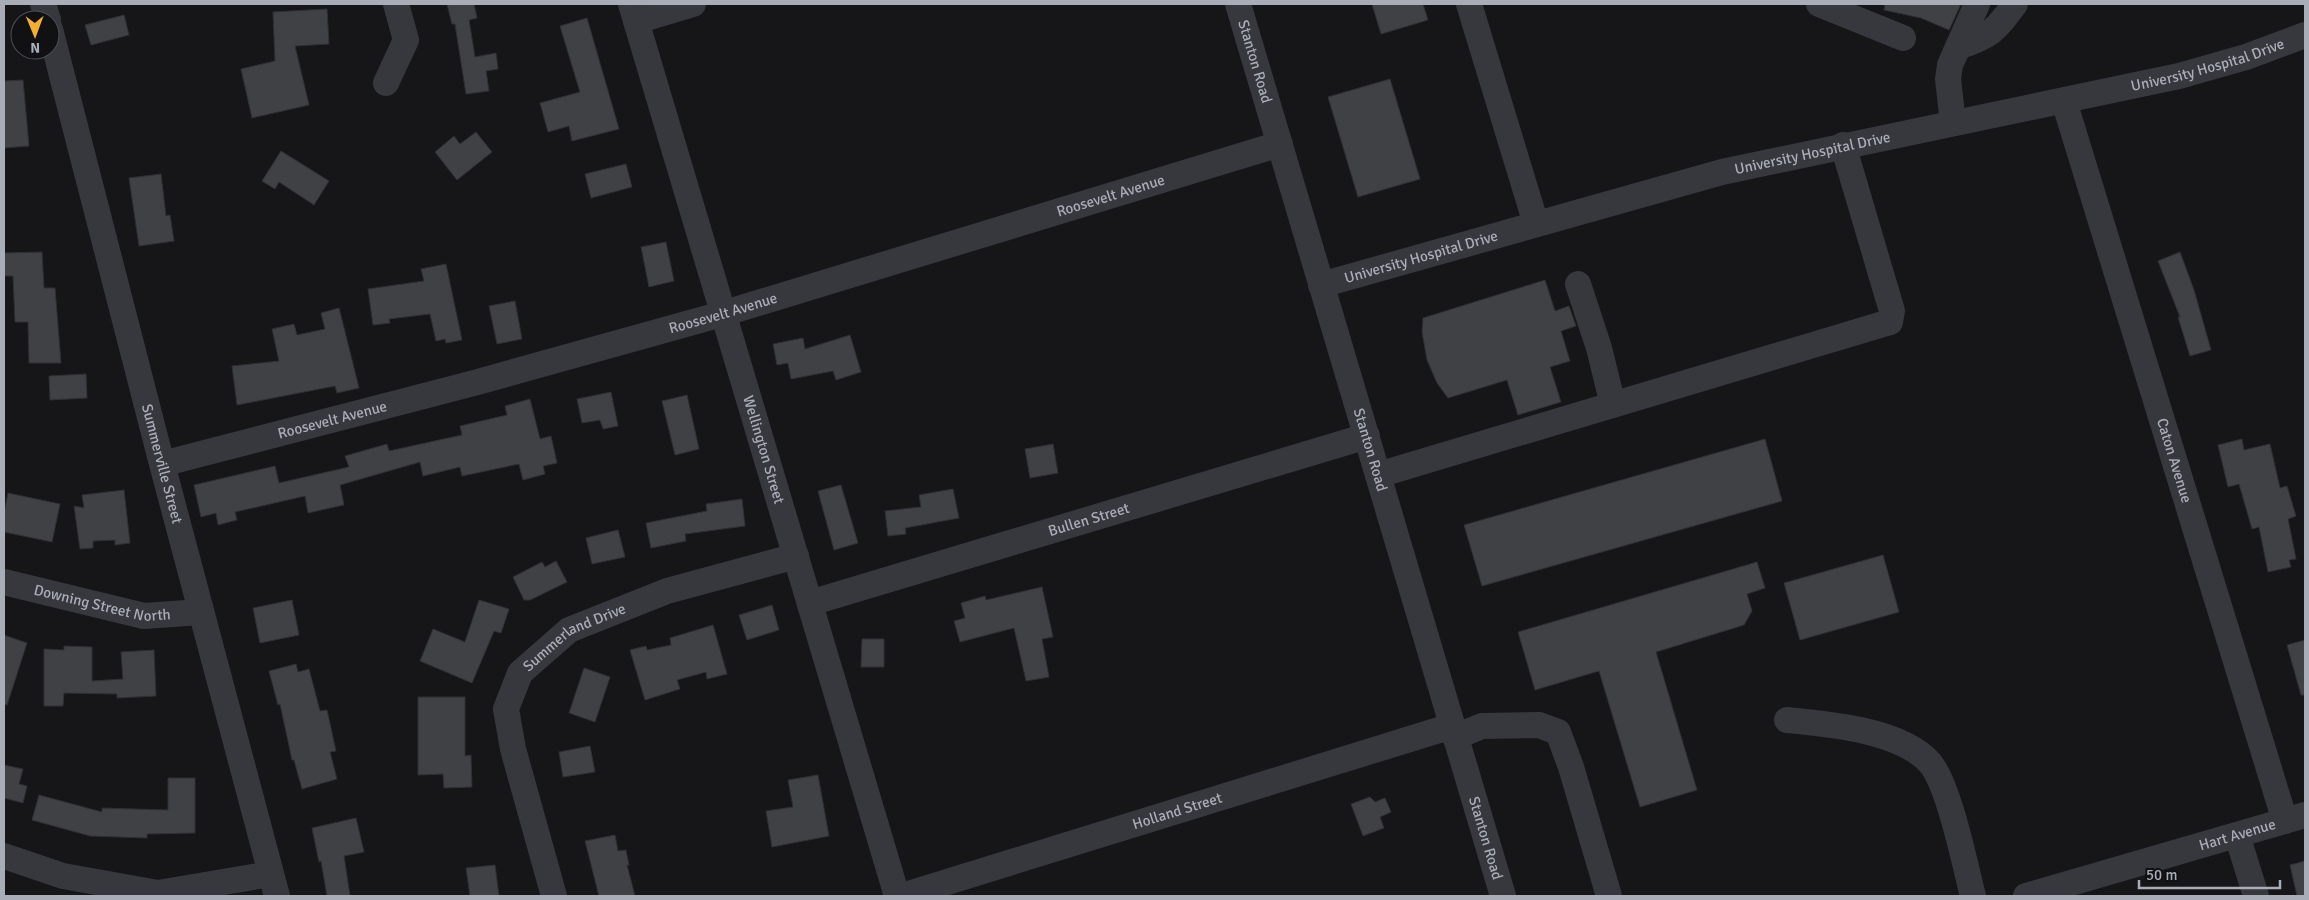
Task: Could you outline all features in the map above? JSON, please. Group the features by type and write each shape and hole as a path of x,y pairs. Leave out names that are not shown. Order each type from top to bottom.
{"street":[{"path":"386,82 406,40 396,4"},
{"path":"633,12 694,4"},
{"name":"Stanton Road","path":"1238,4 1503,896"},
{"path":"1470,4 1536,224"},
{"path":"1819,4 1903,38"},
{"path":"1954,123 1948,79 1950,65 1976,4"},
{"path":"1958,47 1980,40 1995,30 2015,4"},
{"name":"Wellington Street","path":"633,12 896,896"},
{"name":"University Hospital Drive","path":"1322,284 1689,180 2217,67 2305,35"},
{"name":"Summerville Street","path":"58,60 162,464 274,885"},
{"name":"Caton Avenue","path":"2064,101 2295,818"},
{"name":"Roosevelt Avenue","path":"162,464 474,383 722,314 1280,144"},
{"path":"1378,475 1890,322 1892,311 1843,146"},
{"path":"1578,284 1599,348 1613,405"},
{"name":"Bullen Street","path":"810,603 1367,436"},
{"name":"Summerland Drive","path":"554,896 513,749 506,709 520,673 569,630 666,591 796,556"},
{"name":"Downing Street North","path":"4,582 144,616 202,612"},
{"path":"1787,720 1843,726 1886,737 1912,749 1930,762 1941,781 1973,896"},
{"name":"Holland Street","path":"902,896 1454,731 1482,726 1539,724 1558,732 1571,766 1609,896"},
{"name":"Hart Avenue","path":"2026,896 2295,818"},
{"path":"2237,835 2256,896"},
{"path":"4,856 63,876 158,893 274,885"}],"building":[{"path":"447,4 474,4 477,18 469,20 475,57 496,53 498,69 486,71 489,91 466,94 455,24 452,24"},
{"path":"1372,4 1423,4 1428,20 1381,34"},
{"path":"1885,4 1961,4 1949,30 1921,18 1884,10"},
{"path":"327,9 329,44 295,46 309,105 252,118 241,69 275,61 273,12"},
{"path":"124,15 129,35 91,45 85,25"},
{"path":"587,18 619,129 572,141 569,126 548,132 540,103 580,92 560,26"},
{"path":"1390,79 1420,179 1358,197 1328,97"},
{"path":"23,80 29,146 4,148 4,81"},
{"path":"476,132 492,152 457,180 435,152 454,136 460,144"},
{"path":"281,151 329,181 314,205 279,182 275,189 262,181"},
{"path":"626,164 632,187 591,198 585,174"},
{"path":"161,174 166,216 170,215 174,241 139,246 129,178"},
{"path":"666,242 674,281 649,287 641,247"},
{"path":"42,252 44,288 55,288 61,363 29,363 28,322 15,322 13,276 4,276 4,253"},
{"path":"2180,252 2194,290 2211,350 2190,356 2178,317 2180,317 2158,261"},
{"path":"446,264 462,340 446,343 445,339 436,341 430,314 389,319 390,323 373,325 368,289 424,281 421,269"},
{"path":"1545,280 1555,311 1569,306 1576,326 1561,331 1570,361 1550,367 1561,402 1518,415 1507,380 1448,398 1437,383 1427,360 1422,332 1423,318"},
{"path":"515,301 522,339 497,344 489,306"},
{"path":"339,308 359,388 337,393 335,386 237,405 232,366 279,361 272,329 294,324 297,335 325,329 321,313"},
{"path":"850,335 861,372 836,380 833,371 791,379 788,363 777,365 773,344 803,338 805,349"},
{"path":"86,374 87,398 50,400 49,376"},
{"path":"611,392 618,426 603,429 600,420 582,423 577,399"},
{"path":"687,395 699,449 675,455 662,401"},
{"path":"530,399 540,439 551,436 557,463 543,466 545,474 523,480 519,464 462,476 460,467 423,476 420,462 340,485 344,505 308,513 305,496 235,512 237,520 218,525 216,513 201,517 194,485 275,466 279,483 349,467 345,456 387,444 389,451 462,435 460,426 507,415 505,406"},
{"path":"1765,439 1782,501 1482,586 1464,525"},
{"path":"2242,439 2244,450 2270,444 2280,488 2287,486 2296,516 2288,519 2296,559 2289,560 2291,567 2268,572 2259,527 2252,529 2239,484 2228,487 2218,445"},
{"path":"1053,444 1058,473 1030,478 1025,449"},
{"path":"841,485 858,543 834,550 818,491"},
{"path":"953,489 959,518 905,528 906,534 888,536 885,511 921,507 919,495"},
{"path":"124,490 130,543 115,545 115,540 93,541 93,548 80,549 74,506 84,508 82,495"},
{"path":"8,493 60,504 52,542 4,532 4,513"},
{"path":"742,499 745,526 685,534 686,541 651,548 646,523 707,511 706,504"},
{"path":"618,530 625,557 592,564 586,538"},
{"path":"1883,555 1899,612 1800,640 1784,583"},
{"path":"556,561 567,582 530,600 524,600 513,577 542,562 545,567"},
{"path":"1757,562 1765,588 1747,594 1752,611 1744,625 1656,652 1697,790 1640,807 1599,671 1535,690 1518,632"},
{"path":"1042,587 1053,637 1042,639 1049,677 1026,681 1014,628 960,642 954,621 965,618 961,603 985,596 986,600"},
{"path":"292,600 299,635 260,643 253,608"},
{"path":"479,600 509,609 501,633 494,631 472,683 420,661 433,629 465,642"},
{"path":"772,605 779,630 747,640 739,615"},
{"path":"713,625 727,674 707,679 706,672 677,680 680,689 645,700 630,650 646,646 647,650 671,645 670,638"},
{"path":"4,635 27,643 7,705 4,704"},
{"path":"862,639 884,639 884,667 861,667"},
{"path":"2305,640 2305,695 2301,695 2287,645"},
{"path":"64,646 92,647 92,681 123,679 121,652 154,650 156,696 117,698 117,694 64,693 63,706 44,706 44,649 64,650"},
{"path":"296,664 298,672 309,669 320,711 327,710 336,751 330,752 337,779 302,789 294,760 292,760 280,704 278,705 269,671"},
{"path":"584,668 610,677 595,722 569,713"},
{"path":"418,697 465,697 465,756 471,755 472,787 444,788 443,774 418,775"},
{"path":"590,746 595,772 563,777 559,752"},
{"path":"4,765 23,769 19,784 27,786 23,803 4,798"},
{"path":"818,775 829,836 772,847 766,811 793,807 788,780"},
{"path":"168,778 195,778 195,833 147,834 147,838 90,836 32,820 39,795 102,812 102,808 168,810"},
{"path":"1370,797 1375,802 1385,798 1391,812 1380,817 1384,828 1363,836 1351,804"},
{"path":"356,818 364,852 344,856 350,896 327,896 321,861 319,862 312,828"},
{"path":"615,835 618,851 626,850 629,865 627,865 635,896 599,896 585,841"},
{"path":"2305,861 2305,896 2297,896 2290,865"},
{"path":"495,865 499,896 470,896 466,868"}]}
